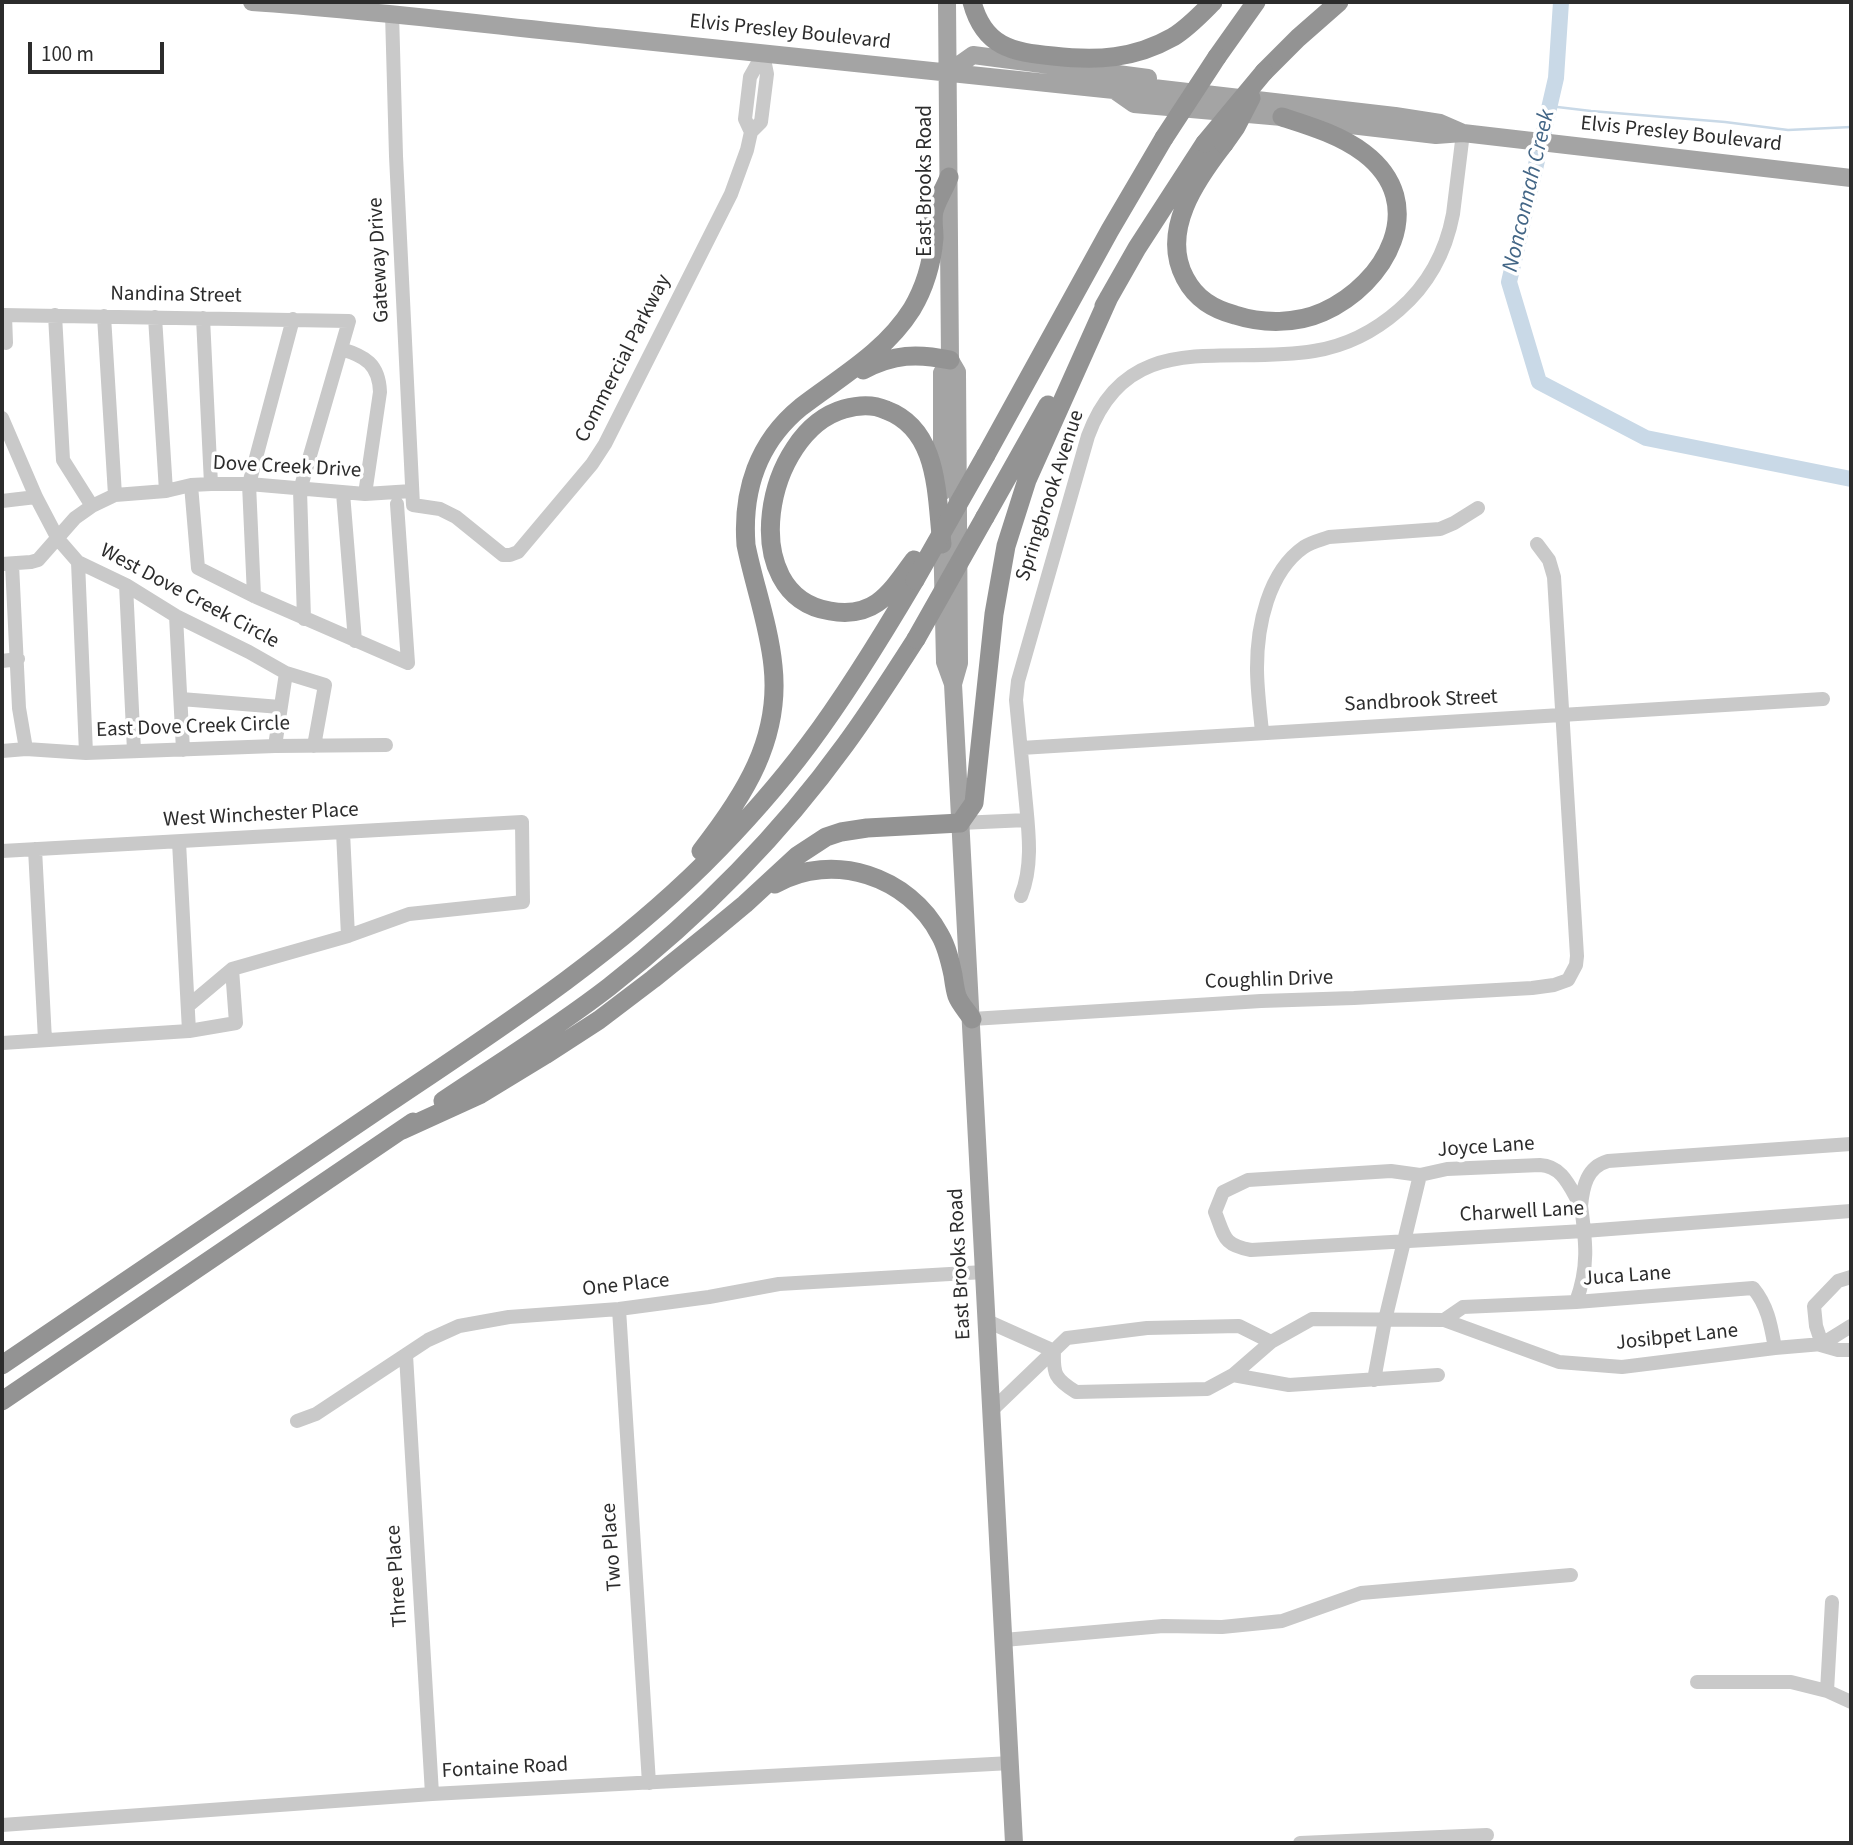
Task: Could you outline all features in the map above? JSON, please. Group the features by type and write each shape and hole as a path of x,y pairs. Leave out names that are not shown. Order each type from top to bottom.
{"highway":[{"path":"972,2 979,23 990,36 1004,46 1020,52 1080,59 1106,58 1131,54 1173,37"},
{"path":"1086,70 1114,68 1138,61 1159,50 1213,2"},
{"path":"2,1365 518,1016 609,949 704,864 736,830 807,747 872,653 1164,138 1256,2"},
{"path":"1282,117 1338,138 1363,152 1391,184 1397,205 1398,227 1377,269 1352,294 1321,313 1286,321 1250,319 1216,309 1193,291 1186,281 1178,256 1180,222 1187,201 1215,143 1269,67 1339,2"},
{"path":"2,1401 607,988 705,904 766,841 813,787 869,712 916,639 1137,248 1188,167 1215,143"},
{"path":"657,908 715,834 753,774 763,750 773,707 774,667 746,545 748,495 758,460 781,426 800,408 875,352 911,310 926,279 933,250 934,212 949,177"},
{"path":"402,1130 481,1094 599,1020 745,904 797,856 826,837 867,828 960,823 974,803 994,614 1006,546 1027,480 1109,297"},
{"path":"827,390 888,359 920,356 950,360"},
{"path":"942,551 932,465 922,438 902,417 877,407 852,407 828,416 817,424 797,445 781,472 771,509 773,550 783,579 790,590 811,606 853,614 868,609 893,590 926,538 948,519"},
{"path":"745,904 792,875 811,870 856,871 888,883 920,907 940,934 947,949 958,999 972,1018"}],"main road":[{"name":"Elvis Presley Boulevard","path":"252,2 392,13 1114,90 1136,86 1395,116 1440,123 1463,133"},
{"name":"East Brooks Road","path":"947,2 950,360 957,372 959,663 953,684"},
{"path":"949,72 973,55 1178,82 1217,95"},
{"name":"Elvis Presley Boulevard","path":"1114,90 1134,104 1282,117 1436,135 1463,133 1851,178"},
{"name":"East Brooks Road","path":"950,360 942,373 945,662 953,684 1014,1843"}],"street":[{"name":"Gateway Drive","path":"392,13 393,96 412,498"},
{"name":"Commercial Parkway","path":"412,498 456,517 503,555 510,555 518,552 592,464 605,444 728,201 751,132 745,119 750,78 763,54"},
{"name":"Springbrook Avenue","path":"1021,896 1029,869 1016,700 1020,667 1088,436 1103,404 1125,380 1140,369 1157,363 1191,357 1313,351 1343,344 1384,322 1413,296 1441,253 1453,214 1463,133"},
{"path":"4,315 6,343"},
{"name":"Nandina Street","path":"4,315 349,321 341,349"},
{"path":"54,315 63,460 92,506"},
{"path":"104,316 115,495"},
{"path":"155,317 166,491"},
{"path":"203,318 211,484"},
{"path":"254,596 249,484 293,319"},
{"path":"304,618 300,490 341,349 359,354 368,360 380,381 365,494"},
{"path":"2,418 7,446 58,539 38,560 7,564 18,659 19,708 26,749"},
{"name":"Dove Creek Drive","path":"58,539 75,519 92,506 115,495 166,491 191,485 249,484 412,498"},
{"path":"191,485 198,568 254,596 408,663 397,504"},
{"path":"343,493 355,641"},
{"path":"2,501 36,498"},
{"path":"1262,733 1257,667 1262,622 1276,580 1294,555 1314,542 1329,537 1445,527 1478,508"},
{"name":"West Dove Creek Circle","path":"58,539 78,562 127,585 176,616 286,673 325,685 316,739"},
{"path":"1537,544 1549,560 1554,577 1563,714"},
{"path":"78,562 86,753"},
{"path":"127,585 134,751"},
{"path":"176,616 183,750"},
{"path":"2,661 18,659"},
{"path":"275,746 286,673"},
{"path":"181,699 280,707"},
{"name":"Sandbrook Street","path":"1021,748 1823,699"},
{"name":"Coughlin Drive","path":"972,1018 1532,988 1568,980 1576,965 1577,956 1563,714"},
{"name":"East Dove Creek Circle","path":"2,751 26,749 86,753 183,750 275,746 316,739 386,745"},
{"path":"960,823 1027,820"},
{"name":"West Winchester Place","path":"2,851 522,822 523,902 409,914 348,936"},
{"path":"188,1006 232,969 348,936 343,832"},
{"path":"179,842 189,1031"},
{"path":"35,849 44,1040"},
{"path":"2,1043 189,1031 236,1023 232,969"},
{"path":"1576,1302 1585,1273 1581,1206 1584,1185 1599,1164 1608,1161 1851,1144"},
{"name":"Joyce Lane","path":"1214,1212 1223,1192 1248,1180 1391,1171 1420,1175 1447,1169 1540,1165 1549,1166 1563,1176 1581,1206"},
{"path":"1374,1380 1385,1320 1420,1175"},
{"name":"Charwell Lane","path":"1214,1212 1226,1238 1234,1247 1251,1250 1584,1231 1851,1211"},
{"name":"One Place","path":"297,1420 316,1414 428,1340 460,1326 509,1317 619,1309 779,1284 984,1272"},
{"path":"1819,1344 1814,1306 1838,1281 1851,1277"},
{"name":"Juca Lane","path":"1444,1320 1463,1307 1576,1302 1754,1288 1763,1299 1770,1318 1775,1348"},
{"name":"Two Place","path":"619,1309 649,1783"},
{"name":"Josibpet Lane","path":"1054,1351 1054,1369 1063,1384 1076,1392 1207,1389 1233,1375 1271,1342 1312,1319 1444,1320 1559,1362 1622,1367 1819,1344"},
{"path":"987,1321 1054,1351"},
{"path":"992,1410 1067,1338 1147,1328 1238,1326 1271,1342"},
{"path":"1819,1344 1851,1326"},
{"path":"1819,1344 1838,1350 1851,1350"},
{"name":"Three Place","path":"406,1355 432,1794"},
{"path":"1233,1375 1289,1385 1438,1375"},
{"path":"1004,1640 1163,1626 1222,1628 1282,1621 1361,1593 1571,1575"},
{"path":"1827,1691 1832,1602"},
{"path":"1697,1682 1791,1682 1827,1691 1851,1702"},
{"name":"Fontaine Road","path":"2,1825 432,1794 1011,1763"},
{"path":"1300,1843 1487,1835"}],"waterway":[{"name":"Nonconnah Creek","path":"1561,2 1556,78 1509,282 1539,382 1646,438 1851,479"},
{"path":"1549,106 1788,130 1851,127"}]}
